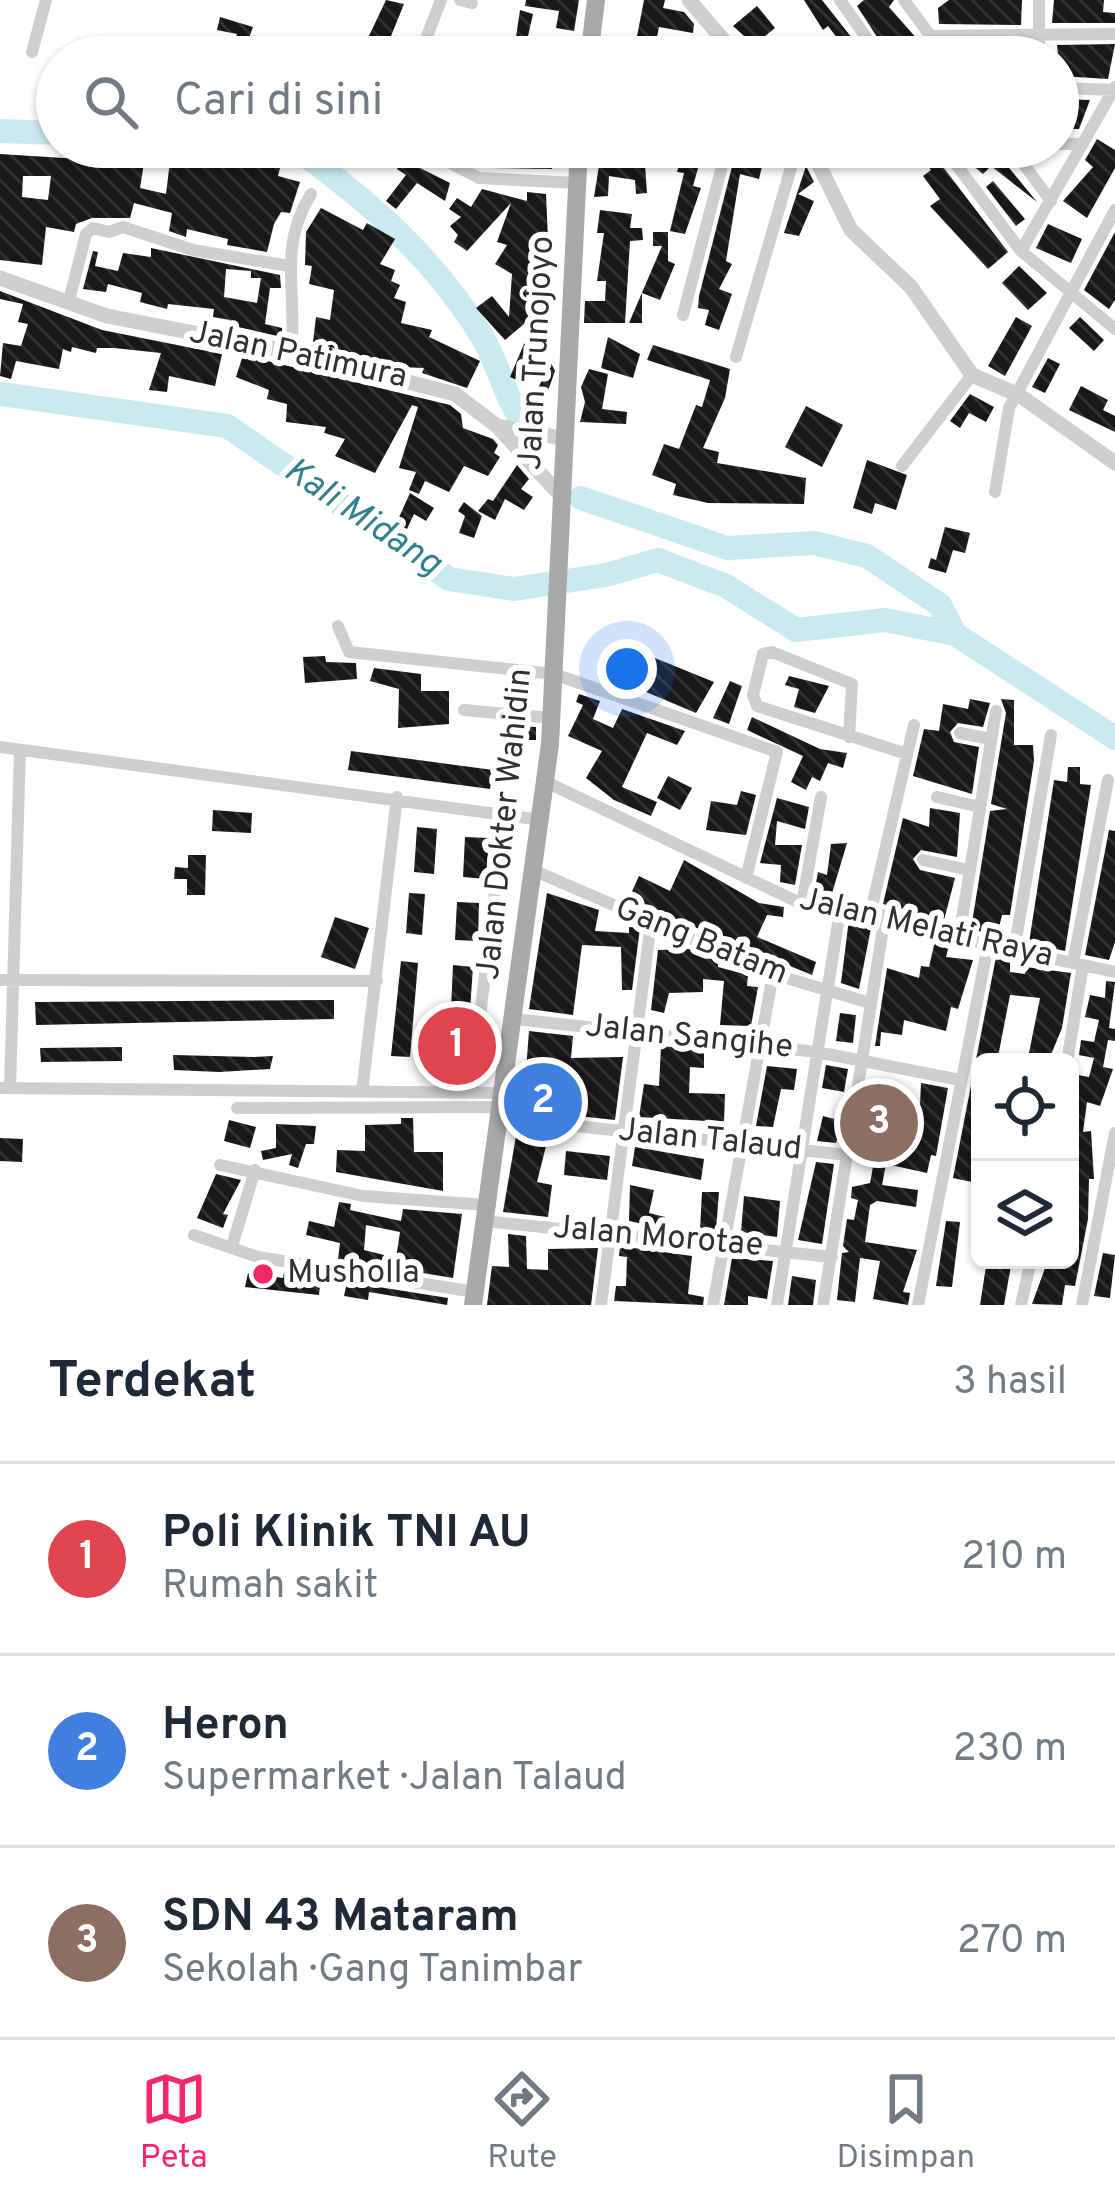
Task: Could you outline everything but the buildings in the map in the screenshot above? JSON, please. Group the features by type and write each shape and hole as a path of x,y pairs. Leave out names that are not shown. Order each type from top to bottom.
{"main road":[{"path":"592,36 596,0"},
{"name":"Jalan Trunojoyo","path":"557,562 577,168"},
{"name":"Jalan Dokter Wahidin","path":"474,1299 546,782 557,562"}],"street":[{"path":"36,36 46,0"},
{"path":"426,36 441,0"},
{"path":"689,0 721,36"},
{"path":"840,0 865,36"},
{"path":"904,0 930,36 1115,34"},
{"path":"1039,0 1040,34"},
{"path":"32,52 36,37"},
{"path":"1079,88 1114,89 1079,151"},
{"path":"460,168 479,178 576,183"},
{"path":"683,316 722,168"},
{"path":"736,356 791,168"},
{"path":"820,168 851,230 910,287 972,375 1019,394 1115,464"},
{"path":"960,168 1021,251 1114,325"},
{"path":"1027,168 1051,201"},
{"path":"1021,251 1070,168"},
{"path":"291,352 293,227 311,194"},
{"path":"995,492 1006,418 1068,290 1115,210"},
{"path":"69,301 86,234 92,228 109,232 123,227 193,250 289,266"},
{"name":"Jalan Patimura","path":"0,278 130,321 291,352 437,388 472,404 561,496"},
{"path":"902,466 972,375"},
{"path":"497,426 566,439"},
{"path":"338,626 349,652 554,674 777,752 746,878"},
{"path":"849,737 852,684 772,652 763,654 753,695 757,706 849,737 908,754"},
{"path":"464,710 552,718"},
{"path":"958,937 995,711"},
{"path":"824,1305 862,1063 878,913 914,725"},
{"path":"960,733 991,739"},
{"path":"1014,951 1051,735"},
{"path":"0,747 398,797 541,820"},
{"path":"20,750 6,981 5,1088 471,1092 502,1106"},
{"path":"1068,1053 1108,780"},
{"name":"Jalan Melati Raya","path":"546,782 802,904 878,913 988,945 1115,972"},
{"path":"362,1092 398,797"},
{"path":"802,904 821,797"},
{"path":"937,797 980,807"},
{"path":"471,1092 505,814"},
{"path":"923,860 969,870"},
{"name":"Gang Batam","path":"535,872 772,974 869,1004"},
{"path":"777,1305 840,910"},
{"path":"601,1305 651,923"},
{"path":"918,1305 988,945"},
{"path":"713,1305 772,974"},
{"path":"6,981 377,981"},
{"name":"Jalan Sangihe","path":"514,1019 817,1052 960,1080"},
{"path":"237,1108 502,1106"},
{"name":"Jalan Talaud","path":"502,1106 624,1133 848,1156"},
{"path":"1082,1305 1115,1133"},
{"name":"Jalan Morotae","path":"220,1165 363,1196 607,1234 832,1257"},
{"path":"232,1246 255,1170"},
{"path":"194,1235 258,1257 474,1299"},
{"path":"1021,1305 1028,1269"}],"waterway":[{"path":"0,131 36,132"},
{"path":"321,168 374,210 443,282 483,338 523,422"},
{"name":"Kali Midang","path":"0,394 227,426 449,579 514,589 606,575 658,560 726,586 796,630 885,620 955,634 1115,738"},
{"path":"581,498 727,548 814,543 867,556 940,605 955,634"}],"place":[{"name":"Poli Klinik TNI AU","path":"457,1046"},
{"name":"Heron","path":"543,1102"},
{"name":"SDN 43 Mataram","path":"879,1123"},
{"name":"Musholla","path":"263,1274"}]}
